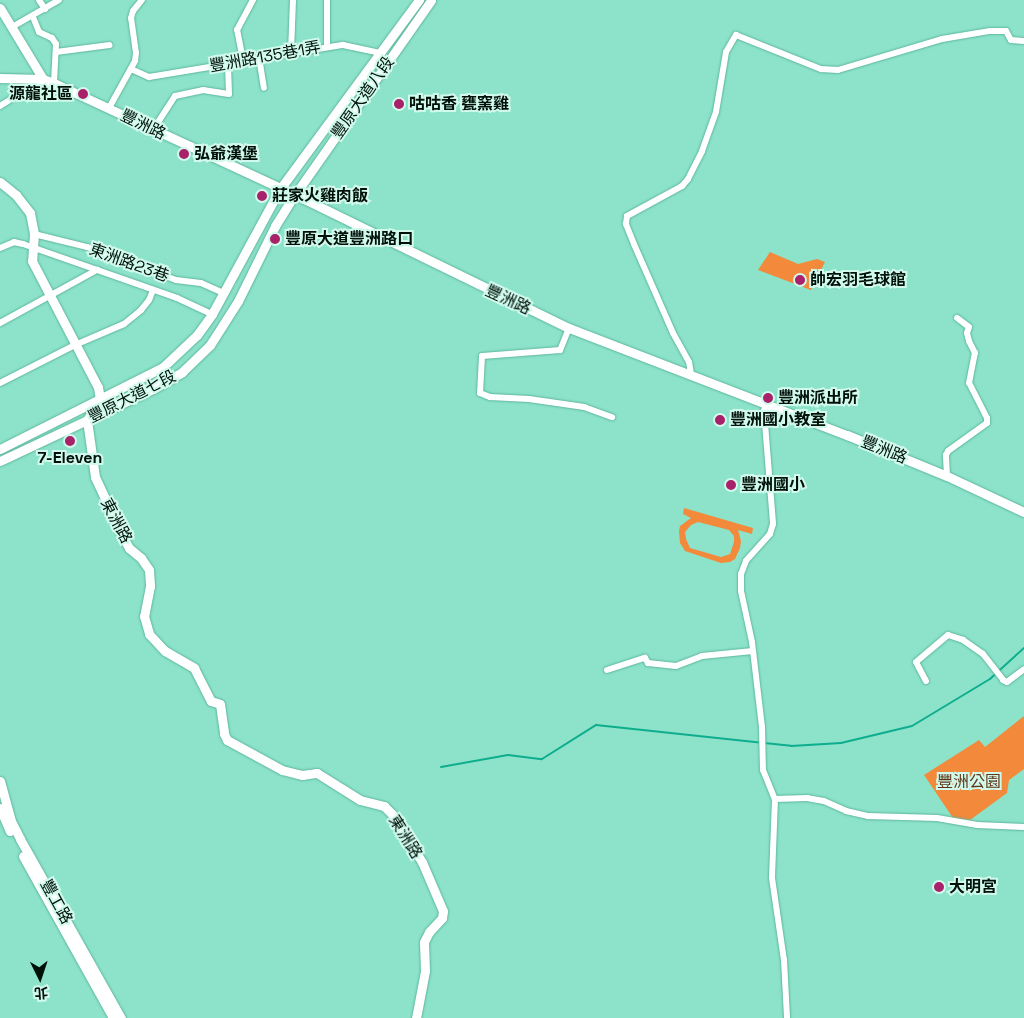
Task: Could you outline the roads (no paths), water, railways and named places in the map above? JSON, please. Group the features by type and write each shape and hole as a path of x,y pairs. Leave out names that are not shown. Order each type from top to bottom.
{"street":[{"path":"40,0 45,9"},
{"path":"12,27 59,0"},
{"path":"109,108 131,69 136,53 131,18 133,11 142,0"},
{"path":"243,60 237,30 253,0"},
{"path":"291,52 293,0"},
{"path":"327,0 327,46"},
{"name":"豐原大道八段","path":"280,189 419,0"},
{"name":"豐原大道八段","path":"294,196 432,0"},
{"path":"0,8 43,79 0,106"},
{"path":"33,16 39,32 52,38 56,44 54,83"},
{"path":"691,374 689,362 673,333 634,244 626,224 627,216 682,186 688,179 702,151 716,112 726,52 736,35 821,69 838,70 942,39 990,31 1006,31 1011,40 1024,41"},
{"path":"56,52 110,45"},
{"name":"豐洲路135巷1弄","path":"131,69 148,77 327,46 344,45 380,52"},
{"path":"259,58 264,88"},
{"path":"153,130 175,96 203,90 229,94 228,63"},
{"name":"豐洲路","path":"0,78 43,79 54,83 569,328 643,359 691,374 947,476 1024,512"},
{"path":"0,182 16,195 27,208 34,234 32,261 98,388 100,400 87,420"},
{"name":"豐原大道七段","path":"0,449 164,367 197,335 212,314 280,189"},
{"name":"豐原大道七段","path":"0,461 153,388 182,372 210,345 238,301 275,226 294,196"},
{"name":"東洲路23巷","path":"34,234 87,247 176,280 201,283 223,293"},
{"path":"0,248 14,242 34,248 153,290 212,314"},
{"path":"0,324 97,270"},
{"path":"0,383 75,345 124,324 141,310 149,300 153,290"},
{"path":"947,476 946,455 948,451 987,423 987,418 968,383 975,353 967,333 969,328 957,318"},
{"path":"569,328 560,350 482,356 480,393 490,397 529,399 584,407 612,417"},
{"path":"766,404 764,411 773,524 770,534 746,561 741,574 741,590 753,650 762,728 763,770 775,799 772,878 784,960 787,1018"},
{"name":"東洲路","path":"87,420 97,485 129,548 141,558 149,570 150,586 144,616 146,630 160,647 194,668 211,701 220,704 226,738 282,770 302,775 317,773 360,800 384,806 392,814 422,862 443,915 439,924 427,935 424,942 425,971 416,1018"},
{"path":"926,681 916,662 948,635 963,640 983,654 996,673 1007,682 1024,669"},
{"path":"607,670 645,658 648,663 676,666 702,656 753,650"},
{"name":"豐工路","path":"0,781 11,821 20,839 121,1018"},
{"path":"775,799 807,798 824,801 846,811 868,816 937,818 977,825 1024,827"},
{"name":"豐工路","path":"0,808 13,838 113,1018"}],"waterway":[{"path":"441,767 508,755 542,759 596,725 791,746 841,743 912,726 990,679 1024,648"}],"place":[{"name":"源龍社區","path":"83,94"},
{"name":"咕咕香 甕窯雞","path":"399,104"},
{"name":"弘爺漢堡","path":"184,154"},
{"name":"莊家火雞肉飯","path":"262,196"},
{"name":"豐原大道豐洲路口","path":"275,239"},
{"name":"帥宏羽毛球館","path":"800,280"},
{"name":"豐洲派出所","path":"768,398"},
{"name":"豐洲國小教室","path":"720,420"},
{"name":"7-Eleven","path":"70,441"},
{"name":"豐洲國小","path":"731,485"},
{"name":"大明宮","path":"939,887"}],"park label":[{"name":"豐洲公園","path":"969,782"}]}
